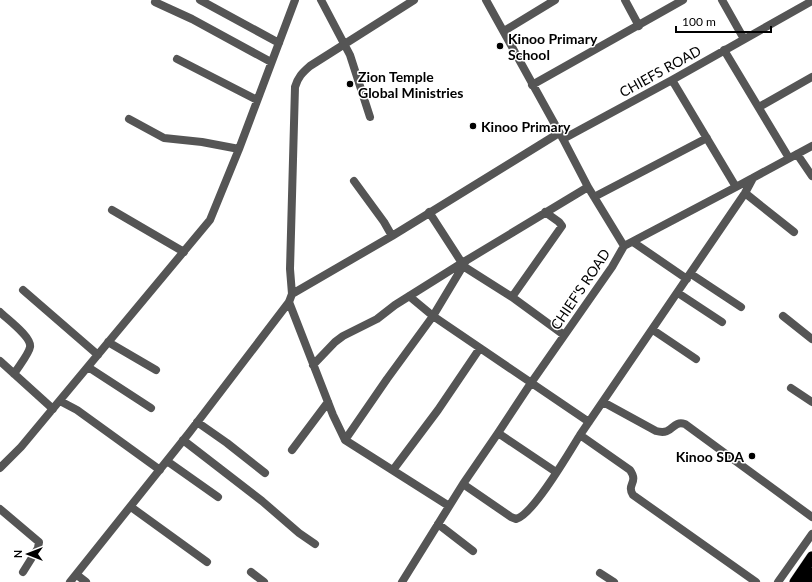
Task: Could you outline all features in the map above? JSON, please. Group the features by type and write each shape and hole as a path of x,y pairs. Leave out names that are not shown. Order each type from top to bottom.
{"highway":[{"path":"795,582 812,557"},
{"path":"805,582 812,572"}],"street":[{"path":"200,0 279,43"},
{"path":"0,468 21,447 210,220 295,0"},
{"path":"321,0 352,62 370,117"},
{"path":"70,582 160,470 289,302 292,294 290,269 295,87 302,72 414,0"},
{"name":"CHIEF'S ROAD","path":"404,581 463,484 498,434 530,383 612,267 624,246 588,188 486,0"},
{"path":"504,31 555,0"},
{"path":"625,0 639,26"},
{"path":"532,85 639,26 682,0"},
{"path":"722,0 744,39"},
{"name":"CHIEFS ROAD","path":"292,294 392,236 429,212 561,136 672,80 812,1"},
{"path":"155,2 192,19 271,62"},
{"path":"724,50 759,107 793,156 812,176"},
{"path":"177,59 257,100"},
{"path":"759,107 812,77"},
{"path":"672,80 736,187"},
{"path":"129,119 164,138 202,142 238,150"},
{"path":"594,197 707,138"},
{"path":"624,246 812,146"},
{"path":"463,484 511,517 516,519 520,518 534,503 556,472 746,193 753,178"},
{"path":"354,181 384,222 392,236"},
{"path":"313,365 335,342 343,336 377,319 409,296 545,212 588,188"},
{"path":"746,193 794,232"},
{"path":"112,210 184,252"},
{"path":"429,212 464,263 564,335"},
{"path":"512,297 562,226 545,212"},
{"path":"633,242 741,307"},
{"path":"345,440 433,316 464,263"},
{"path":"23,290 98,355"},
{"path":"678,293 722,322"},
{"path":"409,296 433,316 589,422"},
{"path":"289,302 339,430 345,440 449,506"},
{"path":"0,312 26,336 30,342 29,350 14,374"},
{"path":"783,316 812,339"},
{"path":"653,330 696,359"},
{"path":"108,342 156,370"},
{"path":"393,470 438,410 480,348"},
{"path":"0,361 53,409"},
{"path":"88,367 151,408"},
{"path":"791,388 812,402"},
{"path":"60,400 77,410 160,470"},
{"path":"292,450 328,402"},
{"path":"603,402 656,431 663,433 668,432 676,424 684,424 812,517"},
{"path":"197,422 265,473"},
{"path":"498,434 556,472"},
{"path":"580,435 630,470 634,475 634,480 630,487 630,491 633,494 756,582"},
{"path":"183,440 262,500 299,533 315,544"},
{"path":"167,461 218,497"},
{"path":"132,505 191,546"},
{"path":"132,505 207,562"},
{"path":"0,509 39,542 38,548 24,572"},
{"path":"438,524 474,551"},
{"path":"778,582 812,534"},
{"path":"251,572 264,582"},
{"path":"600,573 614,582"},
{"path":"76,575 86,582"}],"place":[{"name":"Kinoo Primary School","path":"500,46"},
{"name":"Zion Temple Global Ministries","path":"350,84"},
{"name":"Kinoo Primary","path":"473,126"},
{"name":"Kinoo SDA","path":"752,456"}]}
